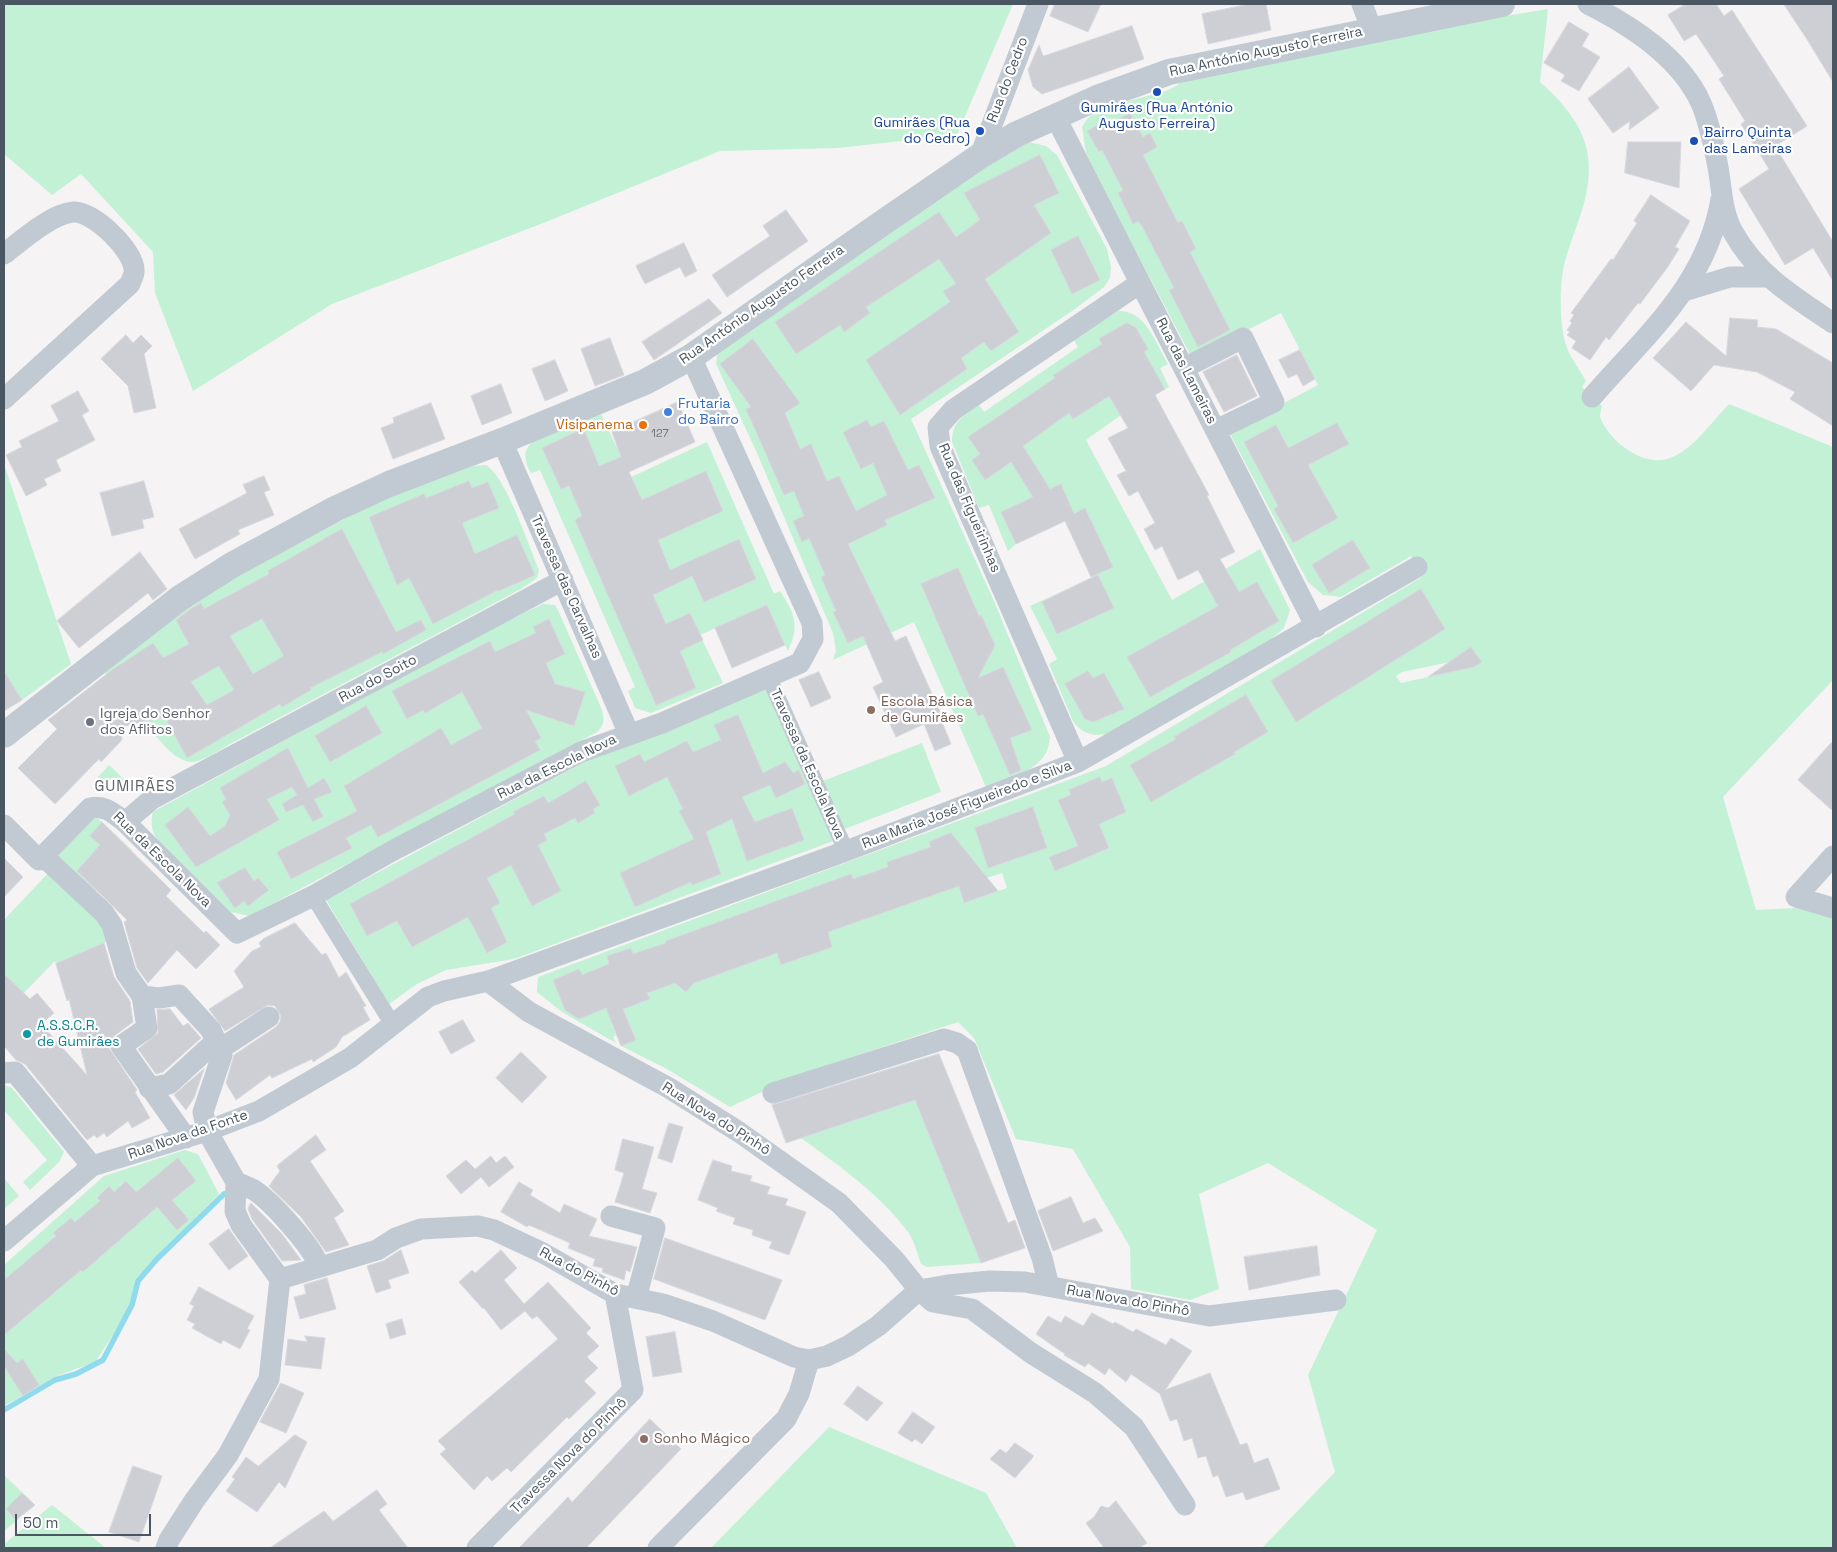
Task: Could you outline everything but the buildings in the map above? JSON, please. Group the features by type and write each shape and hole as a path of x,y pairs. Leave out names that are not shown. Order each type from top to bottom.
{"street":[{"name":"Rua do Cedro","path":"980,156 1038,4"},
{"path":"1362,4 1372,30"},
{"name":"Rua António Augusto Ferreira","path":"4,735 180,598 258,550 389,484 502,441 645,382 690,357 980,156 1017,134 1055,116 1169,72 1502,4"},
{"path":"1588,4 1627,24 1665,55 1683,76 1700,101 1709,124 1722,194 1732,231 1750,259 1768,277 1833,323"},
{"name":"Rua das Lameiras","path":"1055,116 1316,626"},
{"path":"1592,397 1684,291 1710,244 1722,194"},
{"path":"4,254 59,215 74,211 86,214 96,220 115,238 130,255 135,270 130,284 4,399"},
{"path":"1684,291 1730,277 1768,277"},
{"name":"Rua das Figueirinhas","path":"1078,762 940,446 938,427 953,410 1140,283"},
{"path":"1184,368 1242,338 1274,402 1216,430"},
{"name":"Rua da Escola Nova","path":"43,856 90,808 100,806 125,822 237,933 313,896 581,752 662,723 800,663 813,639 812,623 690,357"},
{"name":"Travessa das Carvalhas","path":"502,441 629,734"},
{"name":"Rua Maria José Figueiredo e Silva","path":"488,981 846,850 1078,762 1417,567"},
{"name":"Rua do Soito","path":"125,822 152,799 562,580"},
{"name":"Travessa da Escola Nova","path":"769,678 846,850"},
{"name":"Rua António Augusto Ferreira","path":"4,726 56,694"},
{"path":"4,825 39,860 43,856 108,919 120,949 126,973 142,996 147,1028 121,1046 186,1138"},
{"path":"1833,856 1796,897 1833,908"},
{"path":"313,896 393,1025"},
{"name":"Rua Nova da Fonte","path":"92,1166 207,1132 259,1111 350,1058 428,997 444,991 488,981"},
{"name":"Rua Nova do Pinhô","path":"488,981 529,1012 669,1088 808,1179 839,1203 866,1229 919,1290 933,1302 972,1310 1031,1353 1095,1393 1134,1427 1185,1506"},
{"path":"142,996 159,998 179,995 211,1030 222,1055 204,1112 207,1132 236,1182 235,1211 242,1225 280,1279 269,1379 228,1455 194,1501 168,1540 166,1548"},
{"path":"149,1088 169,1084 218,1045 269,1017"},
{"path":"773,1093 944,1040 957,1043 967,1050 1042,1258 1049,1286"},
{"path":"4,1073 15,1072 92,1166 4,1241"},
{"path":"236,1182 253,1190 287,1221 318,1262 319,1267"},
{"path":"611,1216 655,1228 636,1298"},
{"name":"Rua do Pinhô","path":"280,1279 377,1250 396,1238 421,1229 478,1226 494,1230 543,1253 615,1294 663,1304 713,1321 779,1351 809,1360"},
{"name":"Rua Nova do Pinhô","path":"919,1290 990,1281 1025,1282 1209,1316 1336,1300"},
{"path":"658,1548 786,1418 799,1394 809,1360 827,1356 848,1346 878,1326 919,1290"},
{"name":"Travessa Nova do Pinhô","path":"477,1548 633,1390 615,1294"}],"green space":[{"path":"4,4 1013,4 957,135 838,148 720,151 546,222 332,304 193,391 155,293 153,252 81,174 52,195 4,154"},
{"path":"1548,9 1540,82 1564,106 1573,119 1581,132 1589,161 1586,195 1563,270 1562,329 1571,357 1586,381 1582,387 1602,406 1601,421 1615,440 1639,456 1654,460 1668,459 1681,453 1693,443 1729,404 1833,447 1833,680 1723,797 1756,910 1796,908 1833,916 1833,1548 1262,1548 1335,1472 1308,1375 1377,1230 1268,1163 1199,1194 1219,1289 1190,1300 1131,1289 1130,1247 1073,1149 1016,1139 974,1038 958,1022 798,1075 730,1107 667,1069 621,1046 636,1040 626,1016 611,1022 616,1035 613,1037 616,1043 562,1012 537,992 538,977 1106,766 1422,577 1411,556 1341,597 1323,595 1308,582 1229,432 1318,385 1281,313 1192,358 1100,183 1086,153 1082,127 1087,119 1099,109 1166,91 1178,85 1180,78 1439,27","holes":["1471,647 1482,662 1474,667 1401,683 1396,676 1402,672 1450,662","1104,835 1109,848 1088,857 1082,844","1002,873 1007,888 964,903 959,886 981,877 983,879","776,950 808,956 781,965"]},
{"path":"1029,142 1046,146 1057,155 1107,249 1111,267 1110,278 1104,287 1075,309 911,419 994,601 1050,737 1048,748 1036,765 1018,775 986,787 914,622 833,660 836,651 833,633 757,453 716,364 718,349 946,191"},
{"path":"1118,311 1128,312 1136,316 1149,329 1168,364 1160,368 1169,387 1121,415 1086,440 1172,600 1260,549 1290,610 1284,628 1270,640 1110,734 1099,735 1084,732 1073,721 1049,664 1057,659 1030,606 1092,578 1065,521 1016,544 1008,551 989,505 979,508 952,442 956,424 968,412 979,405 984,412 1078,347 1073,339"},
{"path":"601,414 631,477 707,442 774,594 780,591 789,606 794,620 794,634 788,651 767,605 700,635 723,683 651,713 635,708 628,691 635,687 540,470 531,473 526,461 526,453 532,442"},
{"path":"4,464 71,664 22,700 4,671"},
{"path":"486,465 494,472 509,497 539,570 537,578 521,589 210,755 198,761 189,762 171,752 155,734 137,708 133,710 102,669 206,592 383,499 474,466"},
{"path":"543,604 555,605 558,610 602,710 603,722 597,732 249,916 231,912 158,841 152,827 153,812 492,628"},
{"path":"765,689 836,840 514,959 446,970 417,984 389,1004 326,900 594,757"},
{"path":"922,743 941,792 842,830 820,782"},
{"path":"109,765 129,784 97,778"},
{"path":"92,817 97,817 132,850 93,894 54,857"},
{"path":"49,872 94,914 109,940 80,954 72,1010 55,961 4,1013 4,920"},
{"path":"4,1085 12,1088 64,1152 59,1162 30,1190 23,1182 47,1160 4,1110"},
{"path":"915,1100 981,1263 927,1267 921,1264 908,1232 897,1218 858,1181 801,1138"},
{"path":"185,1150 198,1154 219,1194 136,1279 130,1303 121,1323 95,1362 59,1375 4,1406 4,1265 104,1176"},
{"path":"4,1178 19,1196 4,1209"},
{"path":"829,1427 986,1493 1017,1548 711,1548"},
{"path":"4,1475 35,1505 4,1531"},
{"path":"52,1505 106,1548 4,1548 4,1544"}],"waterway":[{"path":"4,1410 55,1380 76,1374 103,1360 132,1305 138,1281 157,1259 224,1194"}],"place":[{"name":"Gumirães (Rua António Augusto Ferreira)","path":"1157,92"},
{"name":"Gumirães (Rua do Cedro)","path":"980,131"},
{"name":"Bairro Quinta das Lameiras","path":"1694,141"},
{"name":"Frutaria do Bairro","path":"668,412"},
{"name":"Visipanema","path":"643,425"},
{"name":"Escola Básica de Gumirães","path":"871,710"},
{"name":"Igreja do Senhor dos Aflitos","path":"90,722"},
{"name":"A.S.S.C.R. de Gumirães","path":"27,1034"},
{"name":"Sonho Mágico","path":"644,1439"}],"district":[{"name":"GUMIRÃES","path":"135,787"}]}
